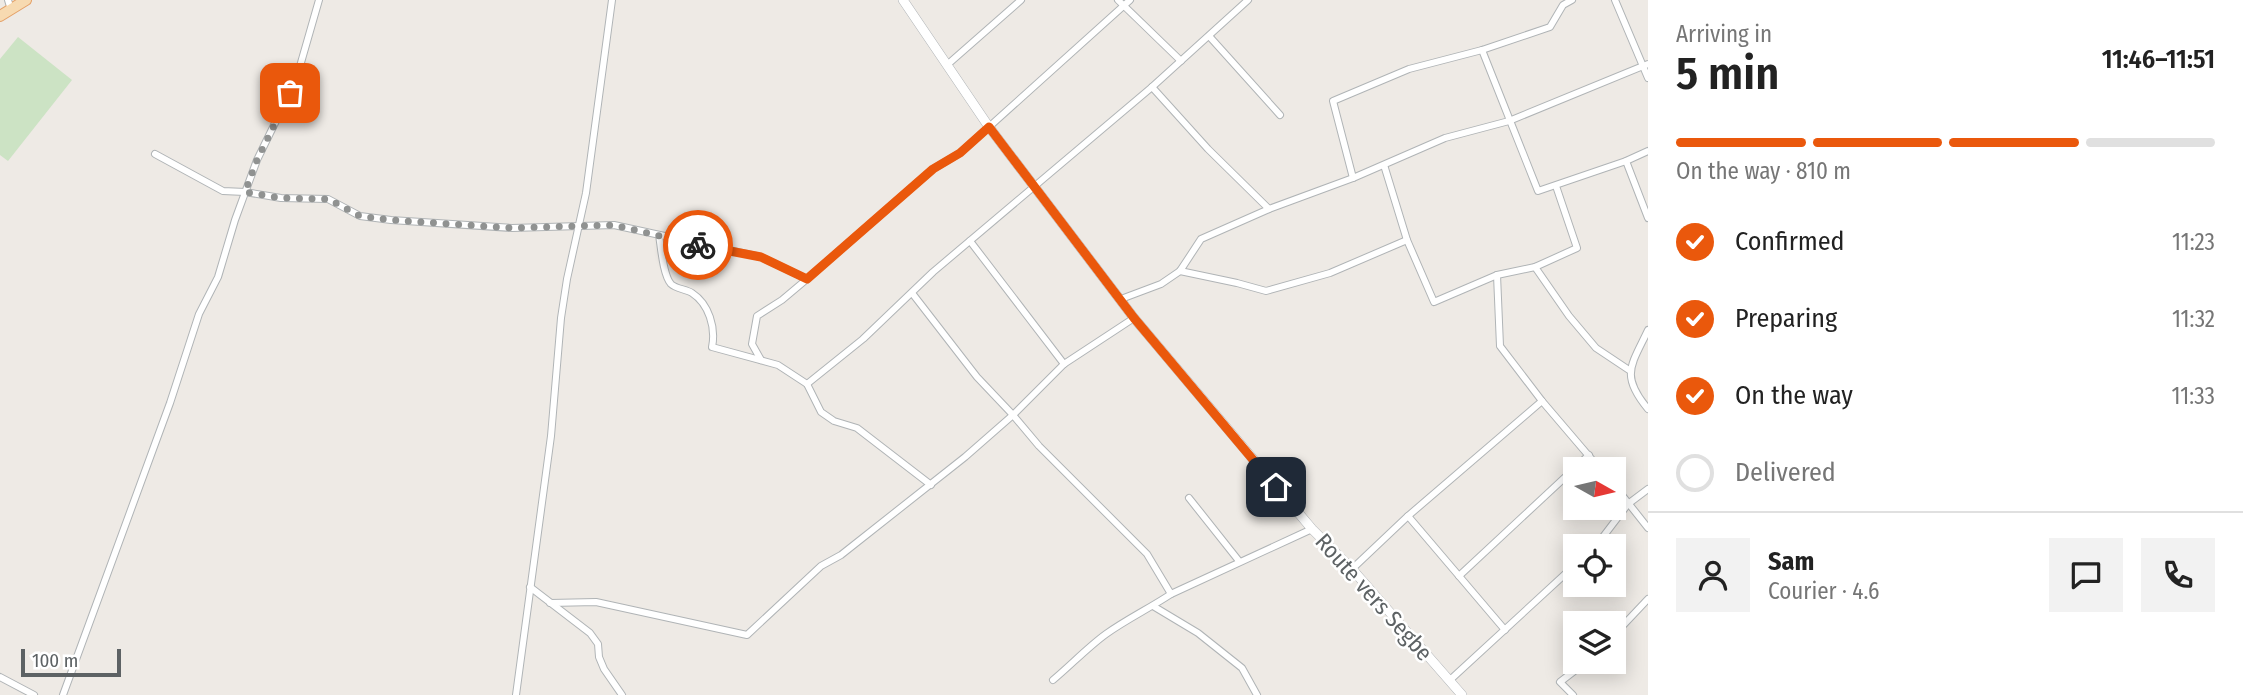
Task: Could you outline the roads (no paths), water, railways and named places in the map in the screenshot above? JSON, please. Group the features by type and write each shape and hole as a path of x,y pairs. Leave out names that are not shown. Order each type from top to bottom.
{"main road":[{"path":"0,16 9,5 26,0"},
{"name":"Route vers Segbe","path":"903,0 1032,187 1134,318 1312,529 1352,569 1462,695"}],"street":[{"path":"63,695 170,402 199,314 218,276 234,220 257,160 296,80 319,0"},
{"path":"516,695 551,436 561,318 586,193 612,0"},
{"path":"947,65 1021,0"},
{"path":"761,360 752,344 757,316 782,300 933,169 960,153 1121,3 1130,0"},
{"path":"807,384 863,339 933,272 1032,187 1152,88 1248,0"},
{"path":"1353,178 1334,101 1409,69 1482,50 1550,27 1563,5 1572,0"},
{"path":"1617,0 1648,78"},
{"path":"1121,3 1181,61"},
{"path":"1209,36 1280,116"},
{"path":"1482,50 1538,191 1648,151"},
{"path":"1121,299 1161,284 1180,271 1201,239 1445,138 1509,121 1645,65"},
{"path":"1152,88 1216,158 1269,209"},
{"path":"155,154 223,191 281,198 328,199 360,216 391,220 512,228 614,225 761,257 807,279"},
{"path":"1626,161 1648,218"},
{"path":"1384,165 1407,240 1434,302 1497,275 1535,267 1577,248 1556,186"},
{"path":"659,235 668,278 672,285 701,300 710,318 715,333 712,347 778,365 807,384 821,412 834,421 857,428 931,485"},
{"path":"1180,271 1266,291 1330,273 1407,240"},
{"path":"970,241 1064,364"},
{"path":"1535,267 1569,316 1596,348 1629,370"},
{"path":"1459,576 1589,455 1542,401 1500,346 1497,275"},
{"path":"912,293 976,377 1039,446 1147,554 1171,594"},
{"path":"550,603 596,602 747,635 821,566 841,555 931,485 1013,415 1064,364 1134,318"},
{"path":"1648,330 1629,370 1634,393 1648,409"},
{"path":"1352,569 1408,516 1542,401"},
{"path":"1605,534 1628,503 1648,489"},
{"path":"1189,498 1240,561"},
{"path":"1626,500 1648,528"},
{"path":"1408,516 1505,630"},
{"path":"1053,680 1104,635 1132,616 1171,594 1312,529"},
{"path":"1450,680 1563,576"},
{"path":"530,587 590,633 598,643 599,657 604,669 622,695"},
{"path":"1626,622 1648,599"},
{"path":"1153,606 1198,633 1242,668 1257,695"},
{"path":"1570,674 1560,682 1573,695"},
{"path":"0,677 34,695"}]}
